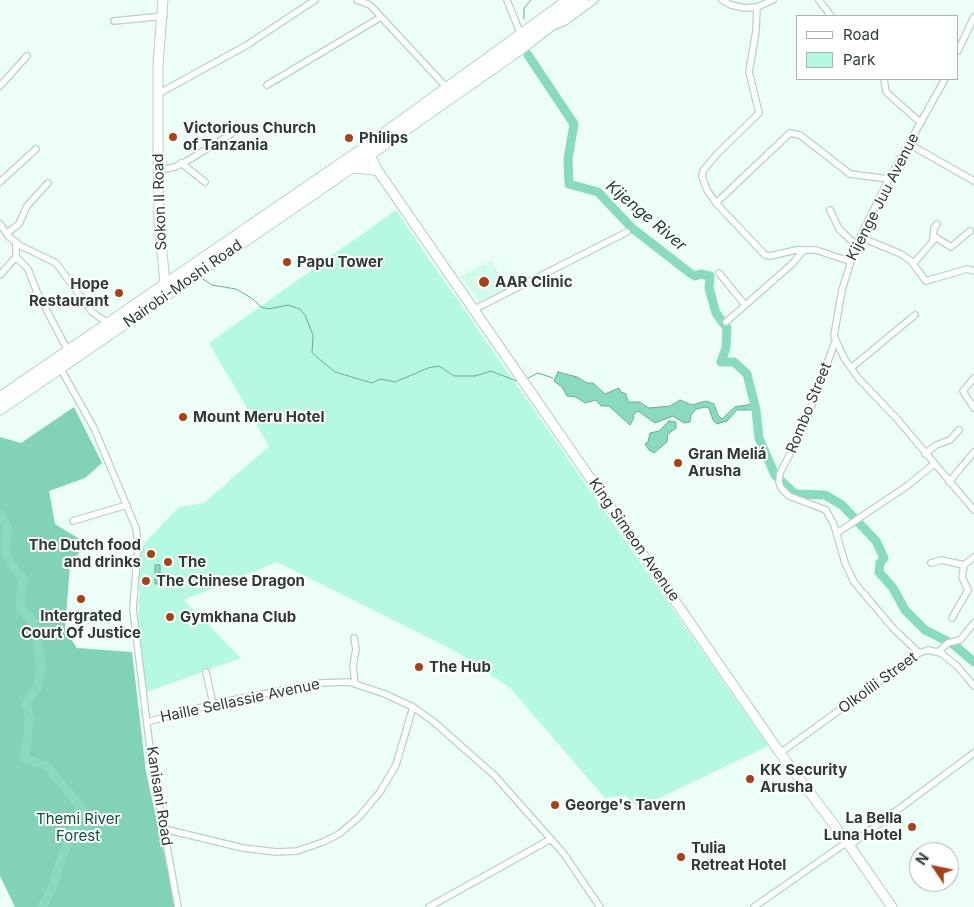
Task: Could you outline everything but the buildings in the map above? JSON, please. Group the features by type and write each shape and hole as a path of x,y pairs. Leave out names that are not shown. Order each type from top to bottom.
{"highway":[{"path":"352,167 376,169 377,155 389,135 447,88 568,0"},
{"path":"365,152 544,30 583,0"},
{"path":"365,152 382,146"},
{"name":"Nairobi-Moshi Road","path":"0,398 58,364 352,167 365,152"},
{"name":"Nairobi-Moshi Road","path":"0,409 58,364 68,352 108,323 165,283 365,152"}],"main road":[{"name":"Sokon II Road","path":"163,0 164,16 159,50 158,94 159,222 165,283"},
{"name":"King Simeon Avenue","path":"365,152 780,753 892,907"}],"street":[{"path":"158,94 247,45 315,0"},
{"path":"357,0 370,5 447,88"},
{"path":"507,0 521,36"},
{"path":"544,30 565,22 595,0"},
{"path":"722,0 738,7 757,7 774,0"},
{"path":"819,0 830,15"},
{"path":"757,7 756,31 749,72 759,112 703,172 707,190 716,203 765,255 770,256 803,250 830,253 850,261"},
{"path":"114,21 164,16"},
{"path":"268,85 381,16"},
{"path":"959,49 974,17"},
{"path":"0,86 27,56"},
{"path":"884,80 886,92 921,123"},
{"name":"Kijenge Juu Avenue","path":"835,342 835,326 850,261 856,245 889,179 944,80"},
{"path":"716,203 790,133 800,135 850,174 889,179"},
{"path":"159,170 181,163 231,134"},
{"path":"908,144 974,181"},
{"path":"0,182 36,149"},
{"path":"181,163 204,182"},
{"path":"7,234 19,224 27,206 48,183"},
{"path":"830,210 839,229 856,245"},
{"path":"0,224 16,242 56,263 92,312 108,323"},
{"path":"913,264 935,237 934,228 937,224"},
{"path":"935,237 951,247 970,231"},
{"path":"475,309 627,232"},
{"path":"860,237 900,254 913,264 926,281 967,269 974,271"},
{"path":"0,275 16,257 16,242"},
{"path":"726,322 797,258 803,250"},
{"path":"16,257 28,270 37,292 68,352"},
{"path":"719,273 745,305"},
{"path":"851,368 915,315"},
{"path":"835,342 851,368 974,510"},
{"name":"Rombo Street","path":"835,342 803,429 780,473 779,482 781,488 789,496 826,510 837,533"},
{"name":"Kanisani Road","path":"58,364 88,415 136,528 138,545 132,610 147,722 178,907"},
{"path":"974,378 965,386 964,391 974,408"},
{"path":"925,454 936,445 950,440 959,430"},
{"path":"949,482 974,452"},
{"path":"919,653 892,627 854,582 845,562 837,533 907,486 934,464"},
{"path":"73,521 127,505"},
{"path":"952,618 968,590 962,576 964,565 974,557"},
{"path":"931,563 941,560 964,565"},
{"path":"939,651 948,643 960,640 974,623"},
{"path":"354,638 356,649 353,666 356,683"},
{"name":"Olkolili Street","path":"780,753 919,653 928,650 939,651 957,666 974,686"},
{"path":"206,672 213,704"},
{"name":"Haille Sellassie Avenue","path":"147,722 213,704 318,683 356,683 413,707 465,748 513,794 551,839 577,872 598,906"},
{"path":"164,829 243,848 276,852 298,851 323,842 339,834 359,817 380,792 396,765 413,707"},
{"path":"754,907 848,844 974,753"},
{"path":"428,907 551,839"}],"shaded area":[{"name":"AAR Clinic","path":"492,260 506,289 480,302 460,276"},
{"path":"558,372 577,377 587,383 593,383 605,394 619,388 621,392 626,394 628,402 639,402 649,408 670,406 680,400 692,405 706,401 714,404 718,415 722,419 735,407 753,404 756,410 737,410 727,421 717,424 713,420 709,408 706,407 696,409 691,415 690,422 684,423 673,416 655,423 638,411 633,415 634,418 630,425 609,406 601,406 596,400 585,403 576,397 567,396 562,387 554,381"},
{"path":"669,421 676,422 676,428 668,434 667,442 654,453 645,444 648,442 650,433 659,431"},
{"path":"155,565 160,565 160,584 155,584"}],"green space":[{"path":"396,210 768,746 639,808 625,795 605,798 510,688 457,652 277,562 184,600 241,658 147,692 138,628 140,565 143,545 179,507 204,503 269,446 209,343"},
{"name":"Themi River Forest","path":"74,407 102,463 85,478 49,491 55,524 86,543 70,565 65,630 77,648 132,652 146,772 173,893 178,907 15,907 0,876 0,437 21,443"}],"waterway":[{"path":"524,19 524,8 531,0"},
{"name":"Kijenge River","path":"528,55 574,124 568,159 569,184 598,192 632,228 690,273 695,276 701,274 710,276 709,288 716,313 727,328 726,348 721,362 734,362 747,374 756,410 759,438 775,475 795,494 825,495 842,505 876,541 884,558 880,563 879,572 893,588 905,610 925,630 953,644 974,662"},
{"path":"201,278 212,285 236,289 253,299 261,307 269,309 288,305 300,309 305,315 313,335 312,353 335,372 372,383 380,379 395,382 428,368 439,366 454,376 475,376 491,371 519,382"},
{"path":"528,378 538,373 553,378"},
{"path":"0,514 7,526 6,554 12,566 23,579 20,607 35,625 41,667 38,686 26,704 30,718 24,758 48,767 82,809 60,862 53,886 42,907"}],"place":[{"name":"Victorious Church of Tanzania","path":"173,137"},
{"name":"Philips","path":"349,138"},
{"name":"Papu Tower","path":"287,262"},
{"name":"AAR Clinic","path":"484,282"},
{"name":"Hope Restaurant","path":"119,293"},
{"name":"Mount Meru Hotel","path":"183,417"},
{"name":"Gran Meliá Arusha","path":"678,463"},
{"name":"The Dutch food and drinks","path":"151,554"},
{"name":"The","path":"168,562"},
{"name":"The Chinese Dragon","path":"146,581"},
{"name":"Intergrated Court Of Justice","path":"81,599"},
{"name":"Gymkhana Club","path":"170,617"},
{"name":"The Hub","path":"419,667"},
{"name":"KK Security Arusha","path":"750,779"},
{"name":"George's Tavern","path":"555,805"},
{"name":"La Bella Luna Hotel","path":"912,827"},
{"name":"Tulia Retreat Hotel","path":"681,857"}]}
